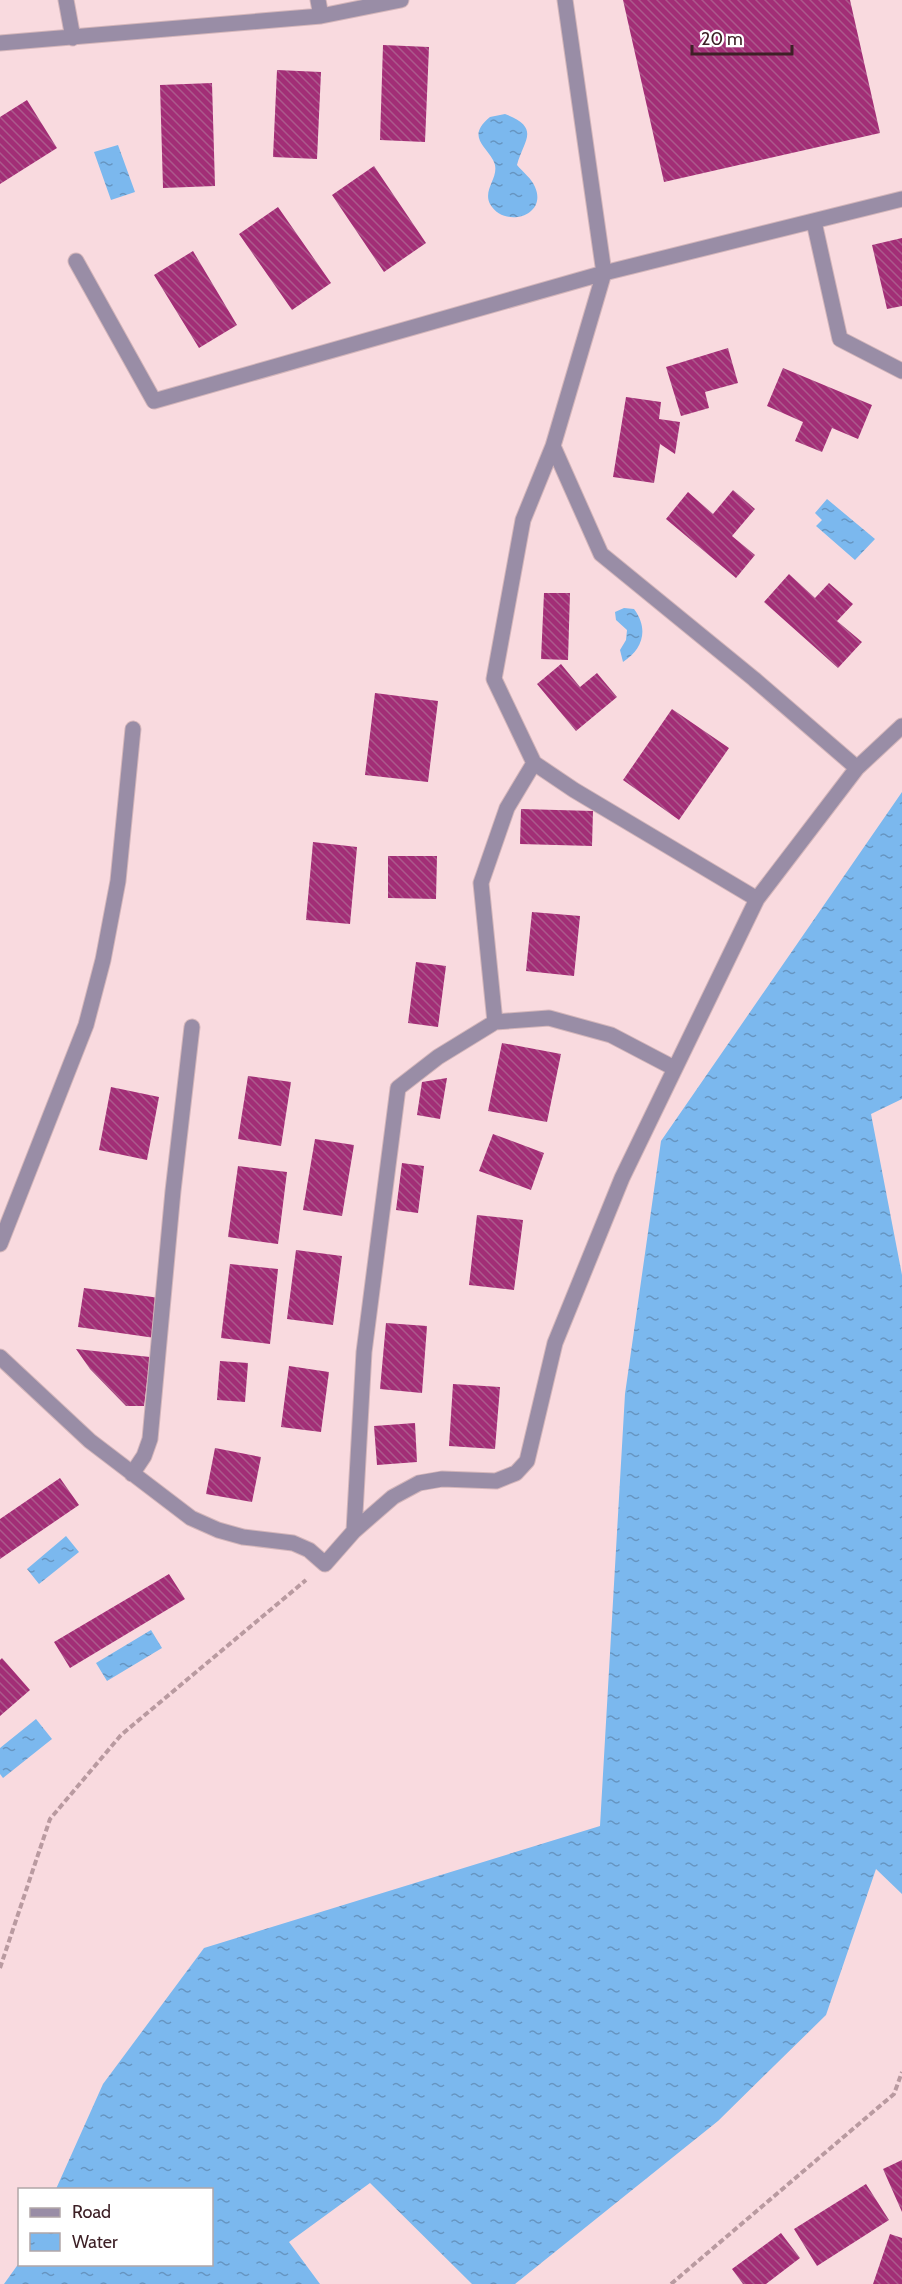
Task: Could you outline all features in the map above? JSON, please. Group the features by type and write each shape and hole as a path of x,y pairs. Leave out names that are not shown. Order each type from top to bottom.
{"street":[{"path":"66,0 73,38"},
{"path":"318,0 321,16"},
{"path":"0,43 321,16 401,0"},
{"path":"565,0 604,273 553,446 523,520 494,680 534,763 574,790 757,899"},
{"path":"76,261 154,401 604,273 902,199"},
{"path":"814,222 840,339 902,371"},
{"path":"553,446 601,554 754,678 857,768"},
{"path":"0,1357 90,1441 191,1518 218,1530 243,1537 293,1542 325,1564 354,1531 393,1497 419,1483 442,1479 496,1481 516,1473 527,1461 555,1343 622,1178 757,899 857,768 902,726"},
{"path":"0,1244 89,1014 118,881 133,729"},
{"path":"495,1022 482,883 507,808 534,763"},
{"path":"354,1531 364,1352 398,1088 438,1057 495,1022 549,1018 611,1035 674,1068"},
{"path":"132,1474 144,1456 150,1439 173,1191 192,1027"}],"path":[{"path":"0,1968 50,1819 121,1735 222,1653 325,1564"},
{"path":"671,2284 894,2094 902,2072"}],"water":[{"path":"505,114 523,124 527,130 526,142 517,165 534,184 537,197 530,212 523,216 505,216 496,212 488,198 495,166 480,140 479,129 490,117"},
{"path":"118,145 135,192 111,200 94,152"},
{"path":"827,499 875,539 855,560 816,526 822,520 815,513"},
{"path":"624,608 634,609 639,616 642,638 635,651 623,662 620,650 626,640 627,630 616,620 615,612"},
{"path":"902,792 902,1099 871,1114 902,1275 902,1894 876,1869 826,2015 718,2121 515,2284 472,2284 370,2183 289,2242 320,2284 4,2284 18,2264 213,2266 213,2188 56,2188 103,2084 204,1948 600,1826 625,1394 661,1141"},
{"path":"66,1536 79,1552 39,1584 27,1569"},
{"path":"151,1630 162,1648 107,1681 96,1663"},
{"path":"36,1719 52,1739 3,1778 0,1774 0,1748"}],"building":[{"path":"623,0 850,0 880,133 664,182"},
{"path":"383,45 429,47 425,142 380,140"},
{"path":"277,70 321,72 317,159 273,157"},
{"path":"212,83 215,186 163,188 160,85"},
{"path":"27,100 57,148 0,184 0,117"},
{"path":"374,166 426,243 384,272 332,195"},
{"path":"278,207 331,283 292,310 239,234"},
{"path":"902,238 902,306 887,309 872,245"},
{"path":"193,251 237,325 199,348 154,275"},
{"path":"728,348 738,383 705,392 709,408 681,416 666,367"},
{"path":"783,368 872,405 858,439 832,428 822,452 795,441 803,422 767,406"},
{"path":"626,397 661,402 659,419 680,422 675,454 660,444 654,483 613,477"},
{"path":"733,490 755,509 732,536 755,555 736,578 666,519 688,492 713,514"},
{"path":"789,574 815,598 829,583 853,604 837,621 862,642 838,668 764,602"},
{"path":"544,593 570,593 568,660 541,659"},
{"path":"561,664 580,687 597,673 617,697 576,731 537,684"},
{"path":"375,693 438,701 428,782 365,775"},
{"path":"672,709 729,748 679,820 623,780"},
{"path":"521,809 593,811 592,846 520,844"},
{"path":"313,842 357,847 350,924 306,920"},
{"path":"388,856 437,856 436,899 388,898"},
{"path":"532,912 580,916 574,976 526,971"},
{"path":"416,962 446,966 438,1027 408,1023"},
{"path":"502,1043 561,1054 547,1122 488,1111"},
{"path":"248,1076 291,1082 281,1146 238,1139"},
{"path":"447,1078 440,1119 417,1115 422,1082"},
{"path":"111,1087 159,1097 147,1160 99,1150"},
{"path":"493,1134 544,1153 531,1190 479,1171"},
{"path":"315,1139 354,1145 342,1216 303,1210"},
{"path":"402,1163 424,1166 418,1213 396,1210"},
{"path":"238,1166 287,1172 278,1244 228,1237"},
{"path":"477,1215 523,1220 514,1290 469,1285"},
{"path":"296,1250 342,1256 333,1325 287,1319"},
{"path":"230,1264 278,1269 270,1344 221,1338"},
{"path":"84,1288 160,1298 155,1338 78,1327"},
{"path":"386,1323 427,1326 422,1393 380,1389"},
{"path":"76,1349 150,1357 144,1406 126,1406 90,1369"},
{"path":"220,1361 248,1363 245,1402 217,1400"},
{"path":"289,1366 329,1372 321,1432 281,1427"},
{"path":"453,1384 500,1387 495,1449 449,1446"},
{"path":"415,1423 417,1462 377,1465 374,1426"},
{"path":"215,1448 261,1457 252,1502 206,1494"},
{"path":"60,1478 79,1505 0,1559 0,1519"},
{"path":"169,1574 185,1599 70,1668 54,1642"},
{"path":"2,1658 30,1690 0,1716 0,1660"},
{"path":"902,2160 902,2212 883,2169"},
{"path":"866,2184 889,2220 817,2266 794,2229"},
{"path":"781,2233 800,2258 766,2284 743,2284 732,2269"},
{"path":"890,2234 902,2238 902,2284 873,2284"}]}
